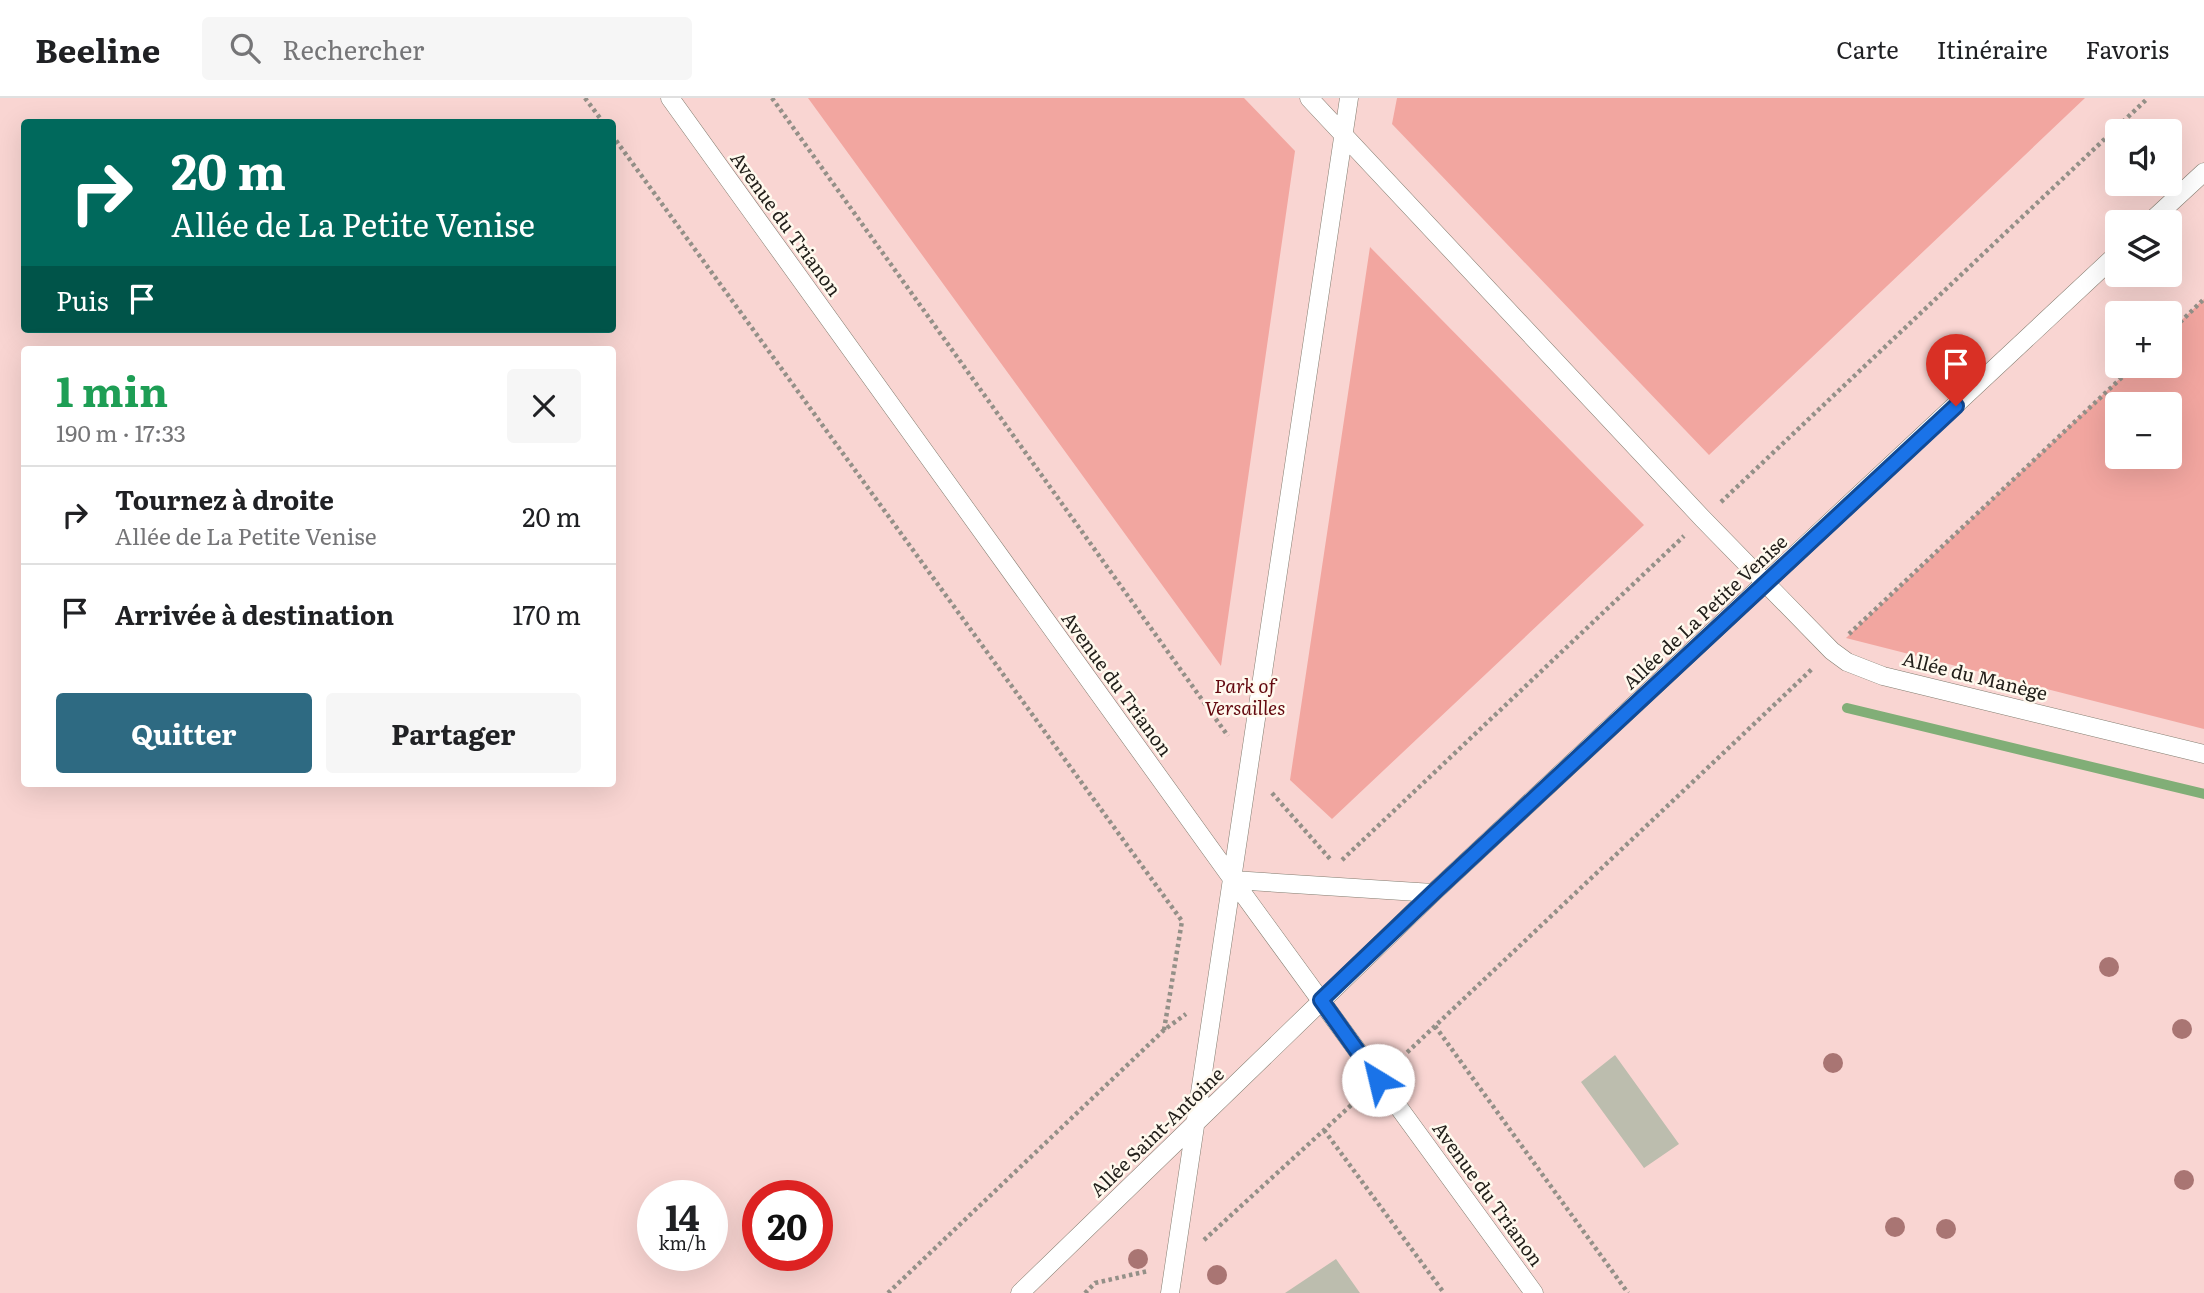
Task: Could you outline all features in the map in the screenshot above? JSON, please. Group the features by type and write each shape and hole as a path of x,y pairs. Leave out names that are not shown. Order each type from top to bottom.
{"lane":[{"name":"Avenue du Trianon","path":"670,98 1534,1293"},
{"name":"Allée du Manège","path":"1309,98 1703,519 1832,651 1847,662 1883,676 2204,754"},
{"path":"1170,1293 1349,98"},
{"path":"2163,210 2204,172"},
{"name":"Allée de La Petite Venise","path":"1321,1000 2105,265"},
{"path":"1233,880 1433,893"},
{"name":"Allée Saint-Antoine","path":"1020,1293 1196,1125 1321,1000"}],"path":[{"path":"585,98 601,119"},
{"path":"772,98 1250,766 1336,866 2148,98"},
{"path":"616,141 1182,921 1164,1030"},
{"path":"2182,320 2204,299"},
{"path":"1085,1293 1095,1283 1175,1263 1211,1234 1378,1080 2121,378"},
{"path":"888,1293 1164,1030 1216,991"},
{"path":"1435,1026 1628,1293"},
{"path":"1324,1130 1444,1293"}],"green space":[{"name":"Park of Versailles","path":"0,98 2204,98 2204,1293 0,1293"}],"shaded area":[{"path":"808,98 1244,98 1295,151 1221,666"},
{"path":"1397,98 2085,98 1709,455 1392,124"},
{"path":"1370,247 1644,525 1332,819 1290,780"},
{"path":"2204,299 2204,729 1846,638 2105,393 2105,469 2182,469 2182,392 2106,392 2120,378 2182,378 2182,320"}],"building":[{"path":"1615,1055 1679,1144 1644,1168 1581,1082"},
{"path":"1336,1259 1360,1293 1285,1293"}],"waterway":[{"path":"1847,708 2204,794"}],"route":[{"path":"1378,1080 1321,1000 1956,406"}]}
